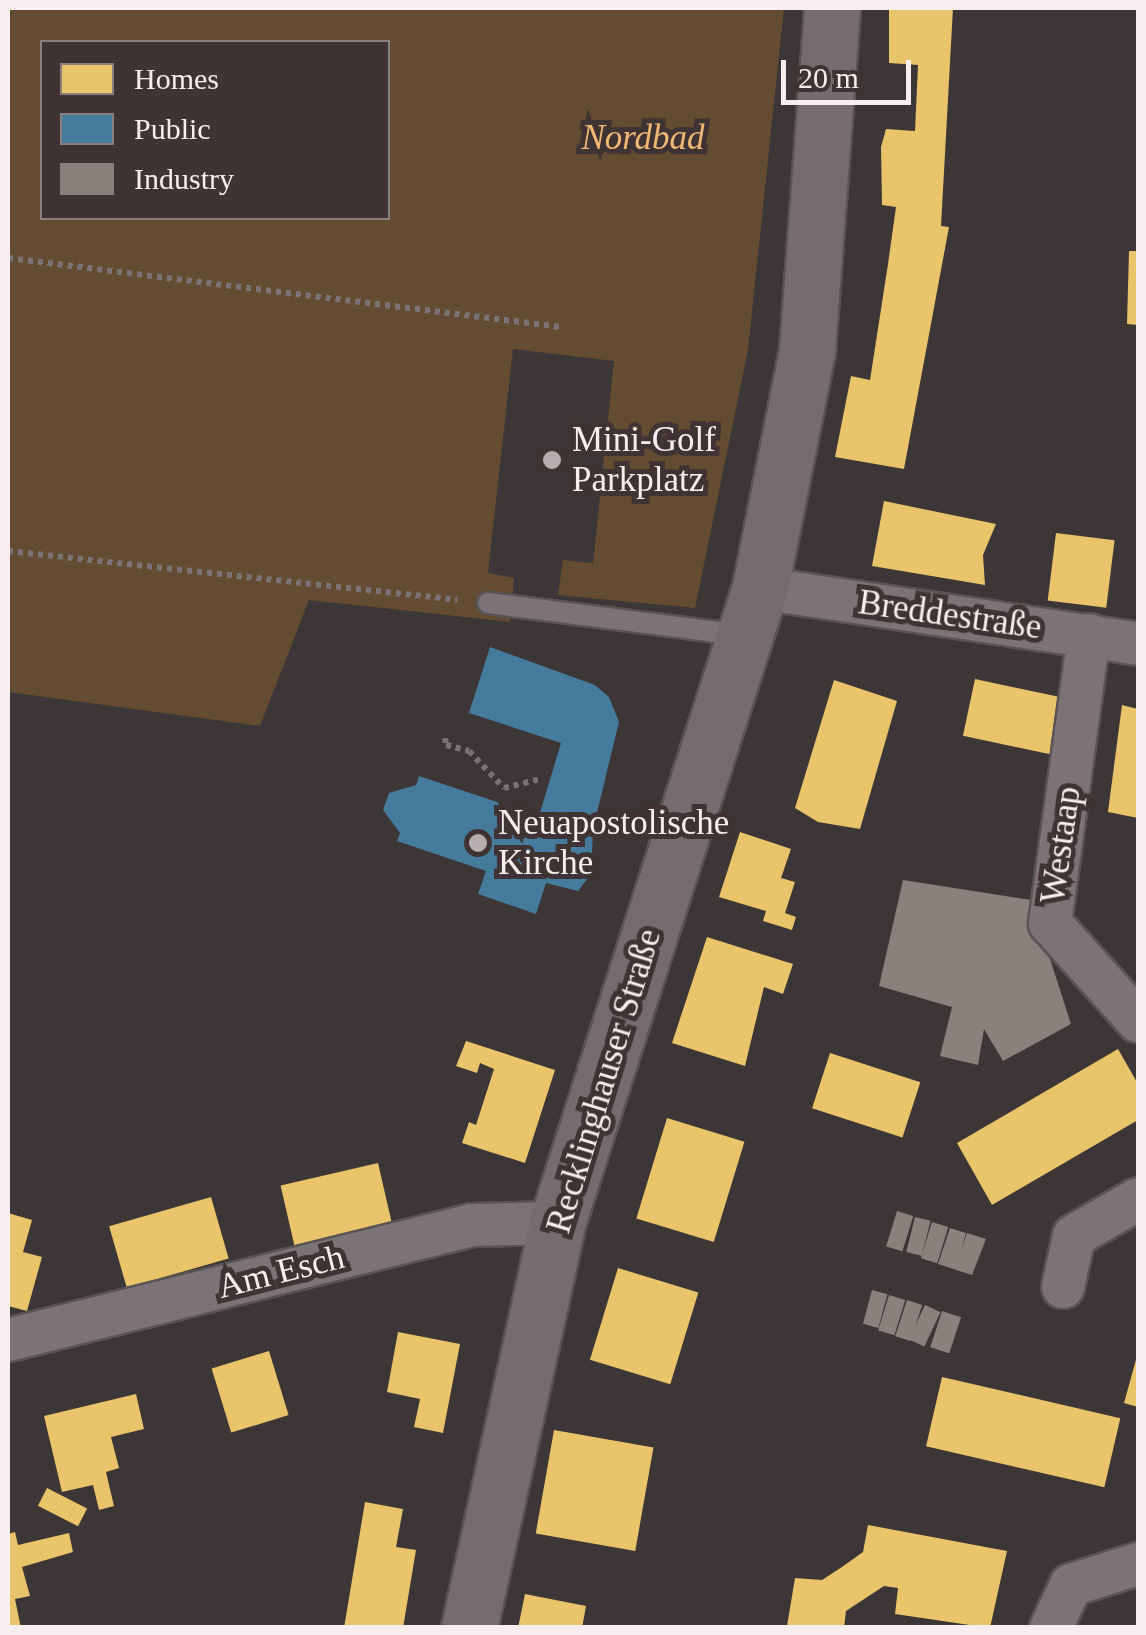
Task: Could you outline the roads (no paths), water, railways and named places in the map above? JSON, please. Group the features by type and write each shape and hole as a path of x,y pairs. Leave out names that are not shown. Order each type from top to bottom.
{"street":[{"name":"Recklinghauser Straße","path":"469,1628 557,1223 753,611 809,332 832,8"},
{"name":"Breddestraße","path":"753,611 1089,635 1138,644"},
{"name":"Westaap","path":"1089,635 1050,924 1138,1021"},
{"path":"1063,1286 1074,1236 1138,1199"},
{"name":"Am Esch","path":"8,1340 472,1225 557,1223"},
{"path":"1052,1628 1071,1585 1138,1564"}],"lane":[{"path":"488,603 753,611"}],"place":[{"name":"Mini-Golf Parkplatz","path":"552,460"},
{"name":"Neuapostolische Kirche","path":"478,843"}],"park label":[{"name":"Nordbad","path":"643,138"}]}
